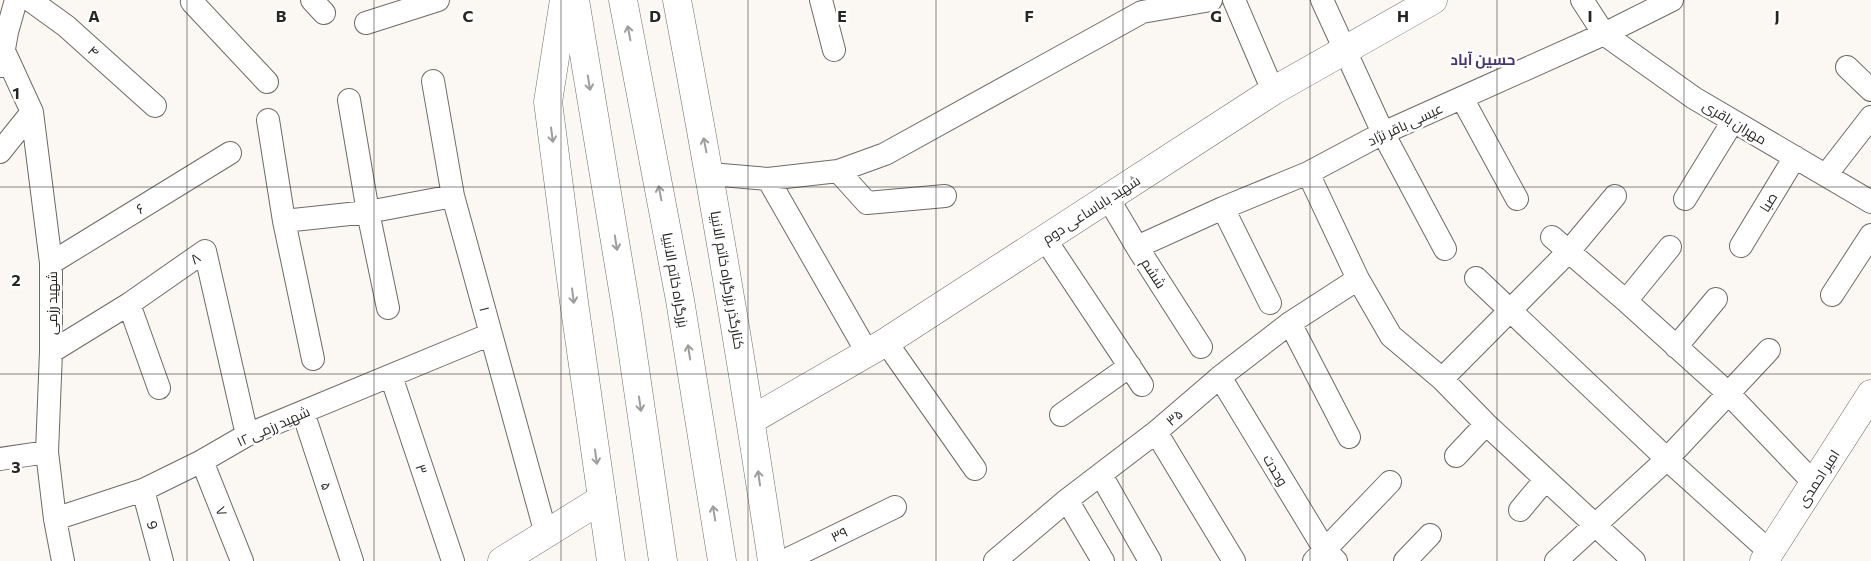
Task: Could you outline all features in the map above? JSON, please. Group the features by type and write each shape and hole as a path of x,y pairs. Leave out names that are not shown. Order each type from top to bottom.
{"main road":[{"path":"564,0 548,102 611,561"},
{"path":"575,0 627,314 663,561"},
{"name":"بزرگراه خاتم الانبیا","path":"623,0 680,300 722,561"},
{"name":"کنارگذر بزرگراه خاتم الانبیا","path":"677,0 710,174 751,420 772,561"},
{"name":"شهید باباساعی دوم","path":"751,420 876,347 1273,91 1426,2"},
{"name":"امیر احمدی","path":"1767,557 1871,394"},
{"path":"502,561 602,499"}],"street":[{"name":"شهید رزمی","path":"16,0 7,32 2,61 32,112 51,263 51,352 47,452 55,519 64,561"},
{"name":"۴","path":"30,0 66,26 155,106"},
{"path":"193,0 192,2 267,82"},
{"path":"366,22 438,0"},
{"path":"821,0 834,50"},
{"path":"710,174 768,179 838,171 885,154 1142,12 1211,0"},
{"path":"1234,0 1273,91"},
{"path":"1322,0 1383,133 1445,249"},
{"path":"1582,0 1604,34"},
{"name":"عیسی باقر نژاد","path":"1137,247 1223,208 1308,173 1383,133 1604,34 1672,0"},
{"name":"مهران باقری","path":"1604,34 1694,98 1871,202"},
{"path":"1847,67 1871,90"},
{"name":"۱","path":"433,82 453,196 546,534"},
{"path":"1462,98 1517,199"},
{"path":"349,100 368,212 388,308"},
{"path":"0,152 32,112"},
{"path":"1826,175 1871,117"},
{"path":"268,120 284,221 313,359"},
{"path":"1685,199 1733,121"},
{"name":"۶","path":"51,263 230,154"},
{"name":"صبا","path":"1741,246 1795,157"},
{"path":"838,171 867,203 945,196"},
{"path":"1308,173 1358,279 1391,336 1442,379 1545,480 1634,561"},
{"path":"768,179 876,347 975,469"},
{"path":"284,221 368,212 453,196"},
{"path":"1442,379 1510,310 1560,244 1615,196"},
{"name":"ششم","path":"1108,198 1201,347"},
{"path":"1223,208 1270,303"},
{"path":"1832,295 1871,235"},
{"path":"1045,239 1142,385"},
{"path":"1560,244 1728,394 1814,483"},
{"path":"1626,301 1670,247"},
{"name":"۸","path":"51,352 128,304 205,251 247,435"},
{"path":"1476,278 1767,557"},
{"name":"۳۵","path":"995,561 1067,500 1156,432 1220,377 1290,323 1358,279"},
{"path":"1676,347 1716,299"},
{"path":"128,304 159,388"},
{"path":"1290,323 1348,437"},
{"name":"شهید رزمی ۱۲","path":"55,519 143,490 202,461 247,435 492,334"},
{"path":"1556,561 1666,459 1769,350"},
{"path":"1061,415 1130,366"},
{"name":"۳","path":"391,376 453,561"},
{"name":"وحدت","path":"1220,377 1325,558"},
{"name":"۵","path":"303,412 352,561"},
{"path":"1456,456 1486,424"},
{"path":"1156,432 1234,561"},
{"path":"0,460 47,452"},
{"name":"۷","path":"202,461 242,561"},
{"path":"1101,475 1150,561"},
{"path":"1520,510 1545,480"},
{"path":"1325,558 1390,482"},
{"name":"9","path":"143,490 162,561"},
{"path":"1067,500 1103,561"},
{"name":"۳۹","path":"784,561 894,507"},
{"path":"1405,561 1430,535"}],"district":[{"name":"حسین آباد","path":"1483,59"}]}
